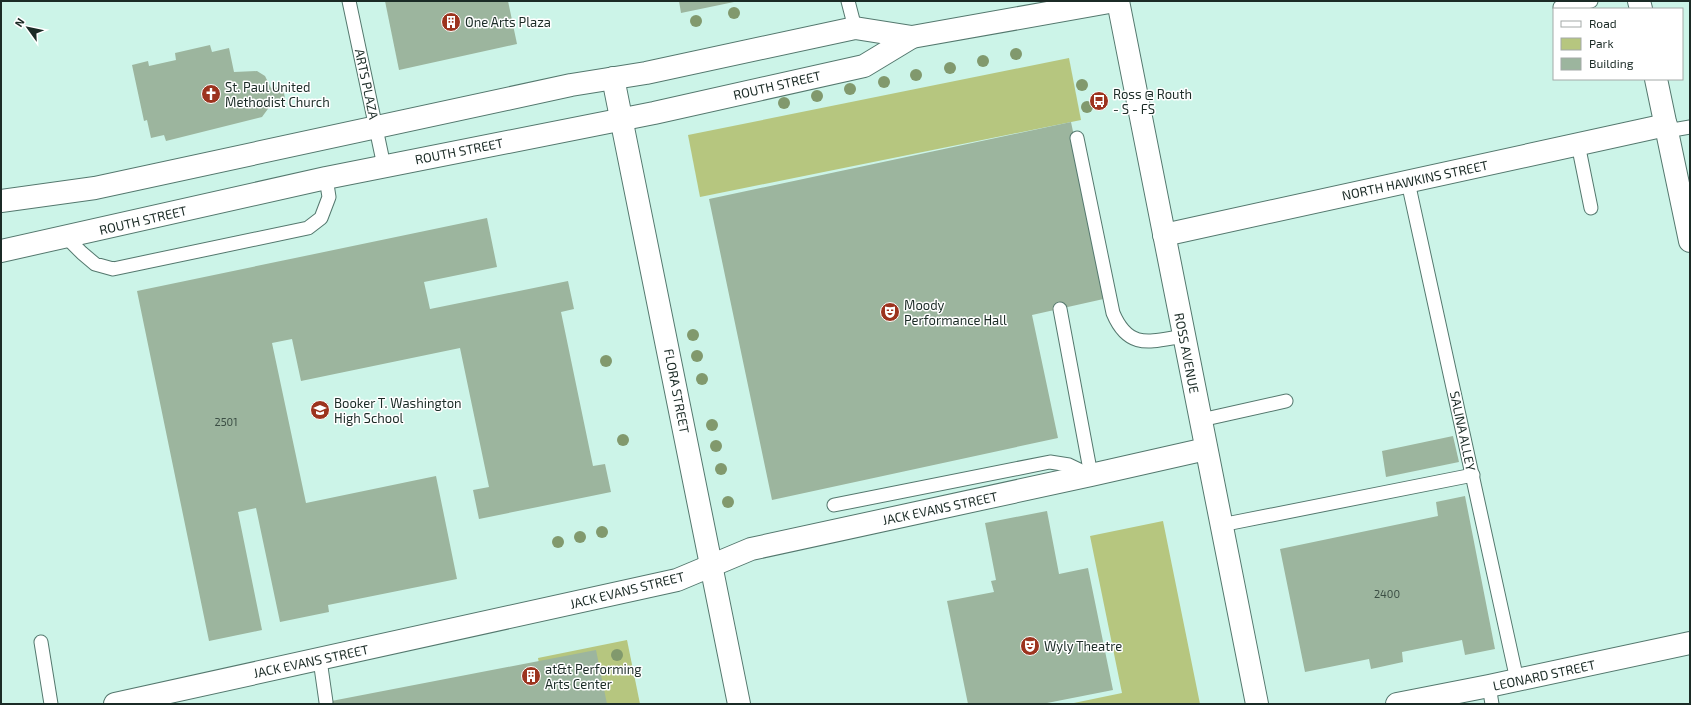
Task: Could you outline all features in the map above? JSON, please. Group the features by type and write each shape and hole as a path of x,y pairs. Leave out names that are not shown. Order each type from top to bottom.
{"street":[{"name":"ROUTH STREET","path":"1,201 94,188 571,85 613,78 855,28 912,37 1116,1"},
{"name":"ROSS AVENUE","path":"1116,1 1257,704"},
{"name":"ROUTH STREET","path":"1,251 66,238 326,178 622,119 864,66 912,37"},
{"name":"FLORA STREET","path":"613,78 704,523 710,566 739,704"},
{"path":"1656,80 1690,241"},
{"name":"NORTH HAWKINS STREET","path":"1164,235 1578,144 1666,128"},
{"name":"JACK EVANS STREET","path":"115,704 320,660 677,580 750,549 1206,449"},
{"name":"LEONARD STREET","path":"1397,704 1491,695 1517,680 1690,643"}],"lane":[{"name":"ARTS PLAZA","path":"349,1 384,166"},
{"path":"848,1 855,28"},
{"path":"1560,7 1591,1"},
{"path":"1666,128 1690,127"},
{"path":"1077,138 1113,313 1119,326 1130,336 1145,342 1184,336"},
{"path":"1578,144 1591,208"},
{"path":"66,238 82,254 95,264 113,269 308,228 321,218 329,197 326,178"},
{"name":"SALINA ALLEY","path":"1408,182 1517,680"},
{"path":"1060,309 1092,475"},
{"path":"1201,420 1286,401"},
{"path":"834,505 1050,462 1069,465 1092,475"},
{"path":"1221,525 1473,475"},
{"path":"41,642 51,704"},
{"path":"320,660 326,702"}],"green space":[{"path":"1069,58 1081,120 700,197 688,135"},
{"path":"1163,521 1200,704 1069,704 1122,693 1090,536"},
{"path":"627,640 640,704 547,704 538,658"}],"building":[{"name":"One Arts Plaza","path":"385,1 508,1 517,44 399,70"},
{"path":"679,1 734,1 734,2 681,13"},
{"name":"St. Paul United Methodist Church","path":"210,45 212,52 229,48 234,72 257,71 265,76 271,88 283,87 285,99 273,102 262,117 166,141 164,135 151,138 147,120 144,121 132,65 148,61 149,66 176,60 175,53"},
{"name":"Moody Performance Hall","path":"1071,122 1108,298 1032,315 1058,438 772,500 709,199"},
{"path":"487,218 497,267 424,282 430,309 568,281 574,309 561,312 593,466 605,464 611,492 479,519 473,490 489,487 460,348 301,381 292,339 272,343 306,503 436,476 457,579 328,605 329,612 280,622 256,508 238,512 262,630 209,641 137,291"},
{"path":"1453,436 1459,462 1386,477 1382,451"},
{"path":"1465,496 1495,649 1465,655 1462,640 1402,652 1403,662 1371,669 1369,659 1305,672 1280,549 1438,516 1436,502"},
{"name":"Wyly Theatre","path":"1047,511 1059,574 1088,568 1113,690 1042,704 968,704 947,601 994,592 991,581 996,580 985,523"},
{"name":"at&t Performing Arts Center","path":"596,650 607,704 321,704 321,703"}],"place":[{"name":"One Arts Plaza","path":"451,22"},
{"name":"St. Paul United Methodist Church","path":"211,94"},
{"name":"Ross @ Routh - S - FS","path":"1099,101"},
{"name":"Moody Performance Hall","path":"890,312"},
{"name":"Booker T. Washington High School","path":"320,410"},
{"name":"Wyly Theatre","path":"1030,646"},
{"name":"at&t Performing Arts Center","path":"531,676"}]}
